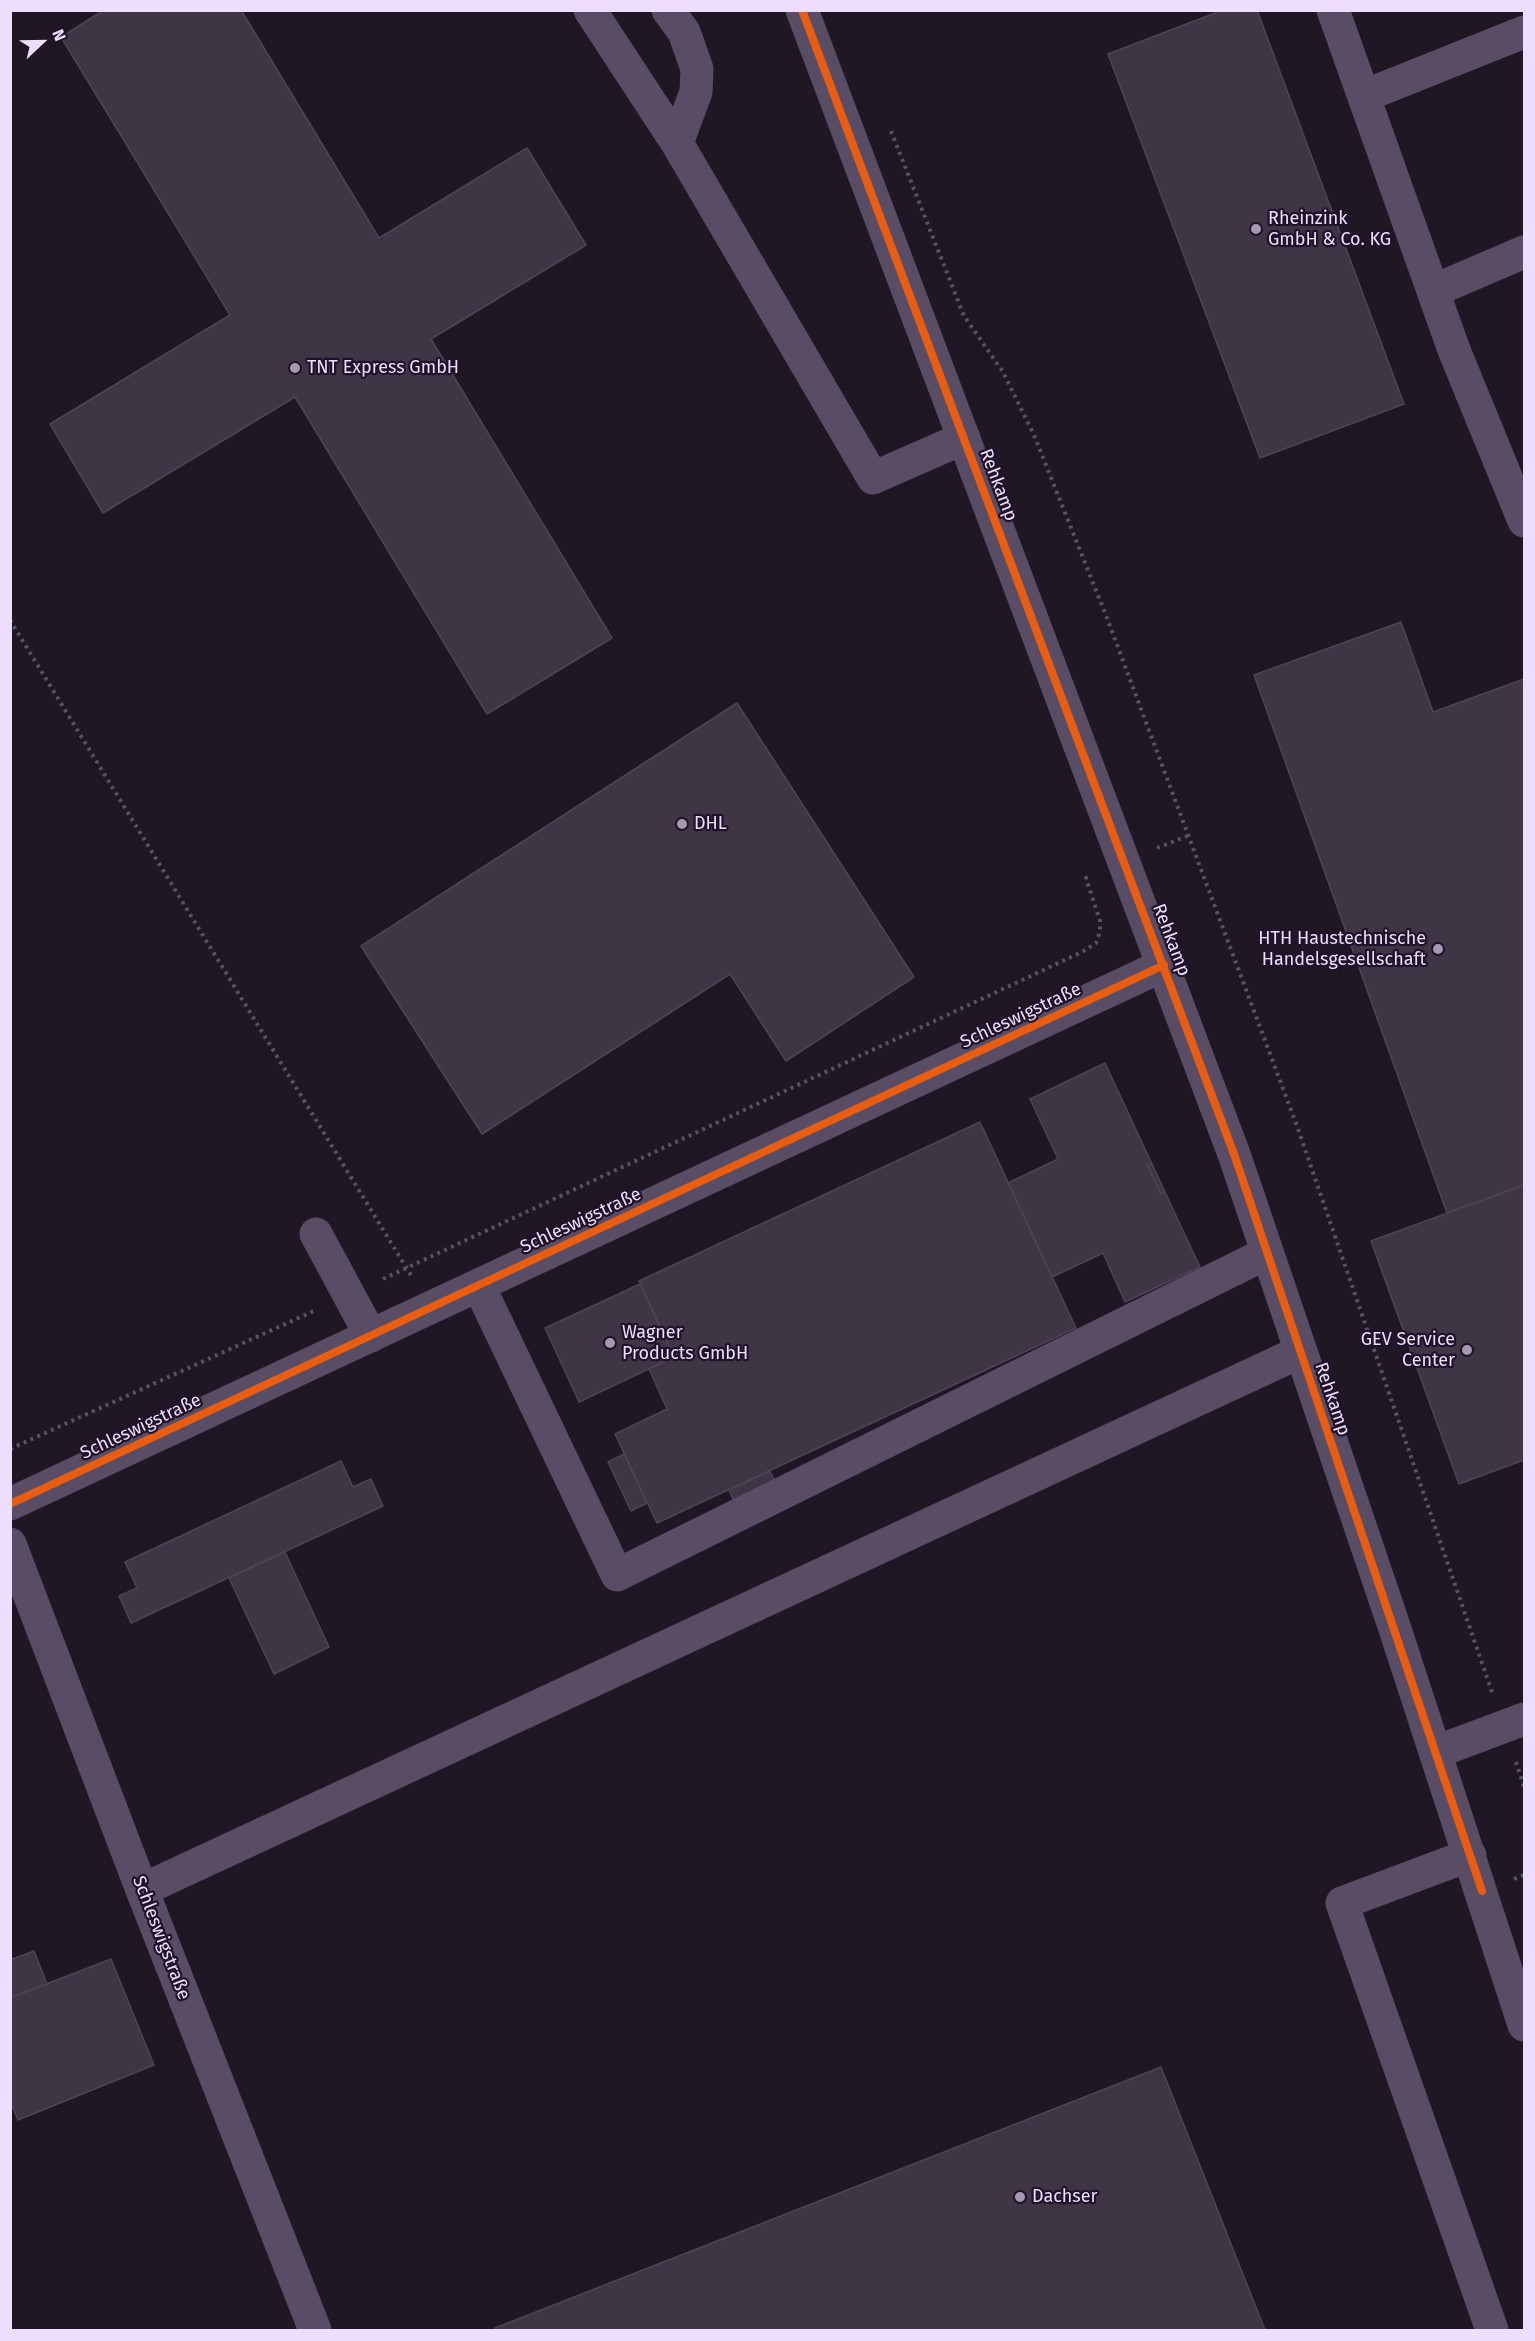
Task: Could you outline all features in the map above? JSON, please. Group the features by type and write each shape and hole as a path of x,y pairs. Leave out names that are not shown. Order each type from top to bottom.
{"street":[{"path":"590,10 677,143 873,478 964,438"},
{"path":"668,10 684,32 698,69 696,92 677,143"},
{"name":"Rehkamp","path":"802,10 1125,860 1234,1154 1436,1752 1524,2025"},
{"path":"1333,10 1454,350 1524,521"},
{"path":"1364,96 1524,32"},
{"path":"1433,291 1524,252"},
{"name":"Schleswigstraße","path":"10,1504 1164,965"},
{"path":"316,1234 370,1336"},
{"path":"479,1286 617,1575 1267,1253"},
{"path":"142,1890 1300,1352"},
{"name":"Schleswigstraße","path":"10,1544 142,1890 315,2331"},
{"path":"1436,1752 1514,1723"},
{"path":"1470,1855 1342,1903 1492,2331"}],"path":[{"path":"890,129 964,316 1003,372 1034,435 1190,835 1514,1723 1524,1787"},
{"path":"10,620 430,1309"},
{"path":"10,1449 406,1269 1082,952 1096,943 1100,932 1100,921 1086,878 1190,835"}],"building":[{"name":"TNT Express GmbH","path":"104,10 241,10 379,238 527,148 586,245 431,339 612,638 487,714 295,397 103,513 50,424 230,315 61,37"},
{"name":"Rheinzink GmbH & Co. KG","path":"1223,10 1257,10 1404,404 1260,458 1108,54"},
{"name":"HTH Haustechnische Handelsgesellschaft","path":"1401,622 1433,712 1524,679 1524,1185 1447,1213 1254,675"},
{"name":"DHL","path":"737,703 914,977 786,1061 730,974 482,1134 361,946"},
{"path":"1105,1063 1152,1164 1148,1166 1161,1194 1165,1192 1200,1267 1125,1302 1103,1253 1052,1277 1008,1183 1058,1159 1030,1099"},
{"path":"980,1122 1076,1328 657,1523 615,1434 667,1409 649,1369 674,1357 639,1281"},
{"path":"1152,1164 1165,1192 1161,1194 1148,1166"},
{"name":"GEV Service Center","path":"1524,1185 1524,1460 1459,1484 1371,1241"},
{"name":"Wagner Products GmbH","path":"640,1284 674,1357 579,1402 545,1328"},
{"path":"624,1454 647,1503 631,1511 608,1462"},
{"path":"341,1461 353,1487 371,1479 383,1506 131,1623 119,1596 137,1588 125,1562"},
{"path":"770,1471 777,1486 736,1506 729,1490"},
{"path":"285,1552 329,1647 274,1674 229,1578"},
{"path":"34,1951 47,1984 10,1998 10,1960"},
{"path":"111,1959 154,2065 18,2120 10,2101 10,1998"},
{"name":"Dachser","path":"1161,2067 1265,2330 496,2330 495,2328"}],"cycle path":[{"path":"802,10 1234,1154 1482,1891"},
{"path":"10,1504 1164,965"}],"place":[{"name":"Rheinzink GmbH & Co. KG","path":"1256,229"},
{"name":"TNT Express GmbH","path":"295,368"},
{"name":"DHL","path":"682,824"},
{"name":"HTH Haustechnische Handelsgesellschaft","path":"1438,949"},
{"name":"Wagner Products GmbH","path":"610,1343"},
{"name":"GEV Service Center","path":"1467,1350"},
{"name":"Dachser","path":"1020,2197"}]}
